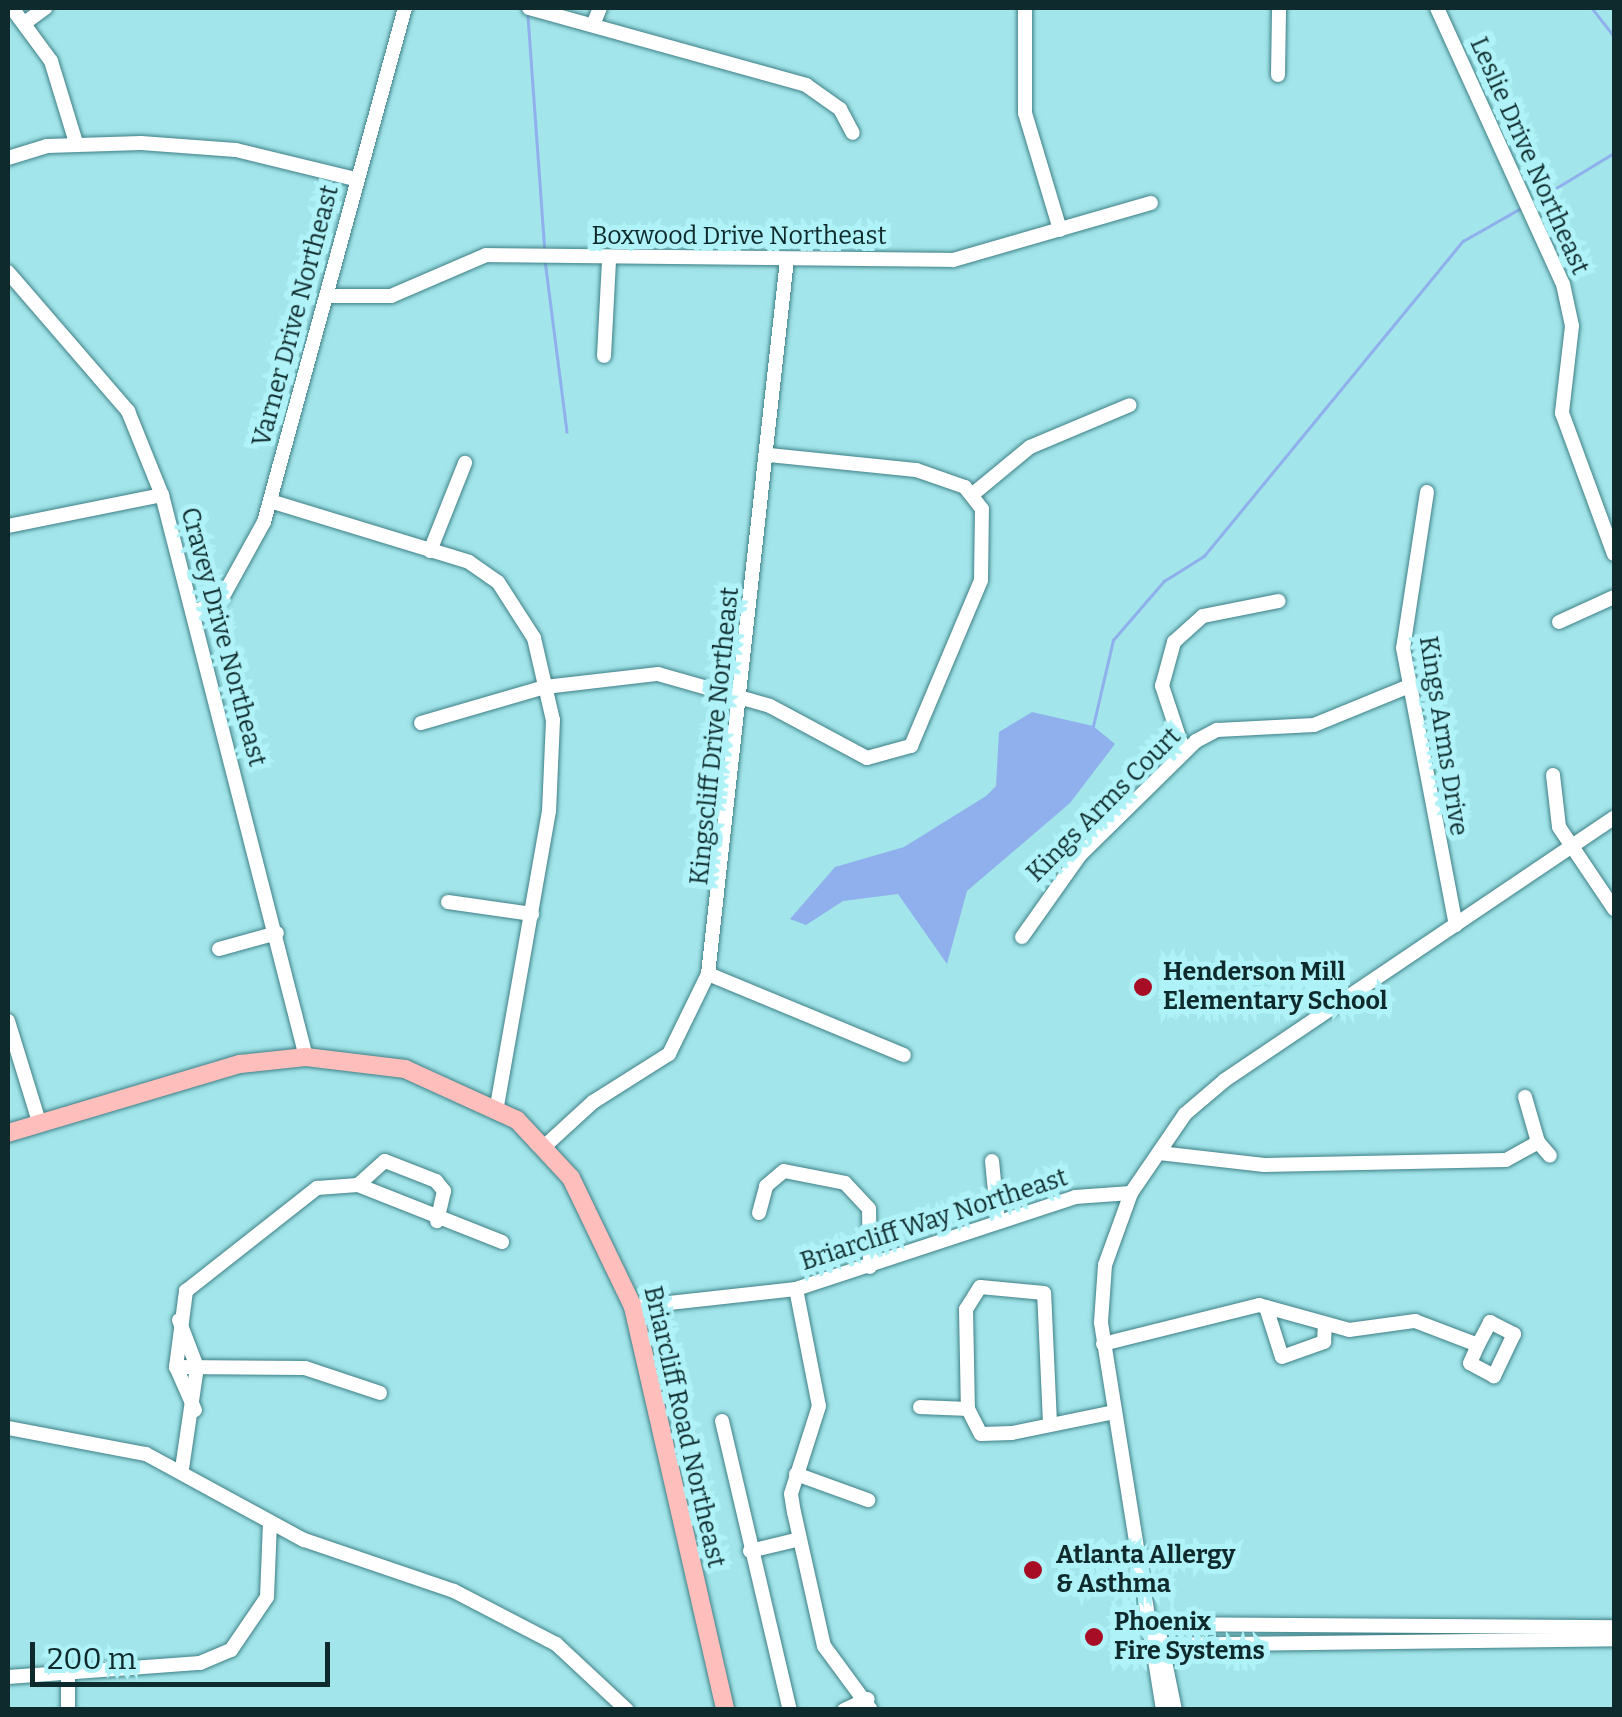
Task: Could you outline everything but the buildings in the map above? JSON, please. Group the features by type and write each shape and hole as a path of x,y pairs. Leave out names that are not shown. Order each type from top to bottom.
{"main road":[{"name":"Briarcliff Road Northeast","path":"8,1133 240,1064 306,1058 404,1069 496,1107 546,1145 590,1209 633,1308 725,1710"}],"street":[{"path":"12,8 26,22 64,92 76,143"},
{"path":"26,22 45,8"},
{"name":"Varner Drive Northeast","path":"195,612 240,575 270,502 328,296 355,178 405,8"},
{"path":"529,8 806,85 840,110 852,133"},
{"path":"593,25 600,8"},
{"path":"1025,8 1024,113 1060,230"},
{"path":"1278,75 1279,8"},
{"name":"Leslie Drive Northeast","path":"1437,8 1563,284 1572,326 1562,413 1613,545"},
{"path":"8,158 76,143 236,150 355,178"},
{"name":"Boxwood Drive Northeast","path":"328,296 392,296 486,255 953,260 1151,204"},
{"path":"604,356 609,259"},
{"name":"Kingscliff Drive Northeast","path":"546,1145 593,1102 669,1054 708,974 769,455 787,260"},
{"name":"Cravey Drive Northeast","path":"8,272 128,411 162,494 306,1058"},
{"path":"974,494 1030,447 1130,405"},
{"path":"420,723 545,687 658,674 739,698 867,758 910,746 981,580 986,528 974,494 916,470 769,455"},
{"path":"430,551 466,464"},
{"name":"Kings Arms Drive","path":"1427,492 1404,620 1408,686 1456,925"},
{"path":"8,526 162,494"},
{"path":"270,502 430,551 498,582 528,623 553,720 549,811 496,1107"},
{"path":"1560,622 1614,597"},
{"path":"1184,752 1162,686 1174,642 1203,616 1279,601"},
{"name":"Kings Arms Court","path":"1022,937 1054,884 1184,752 1217,730 1314,725 1408,686"},
{"path":"1554,775 1558,827 1614,908"},
{"path":"1175,1710 1153,1624 1103,1344 1105,1264 1131,1193 1159,1153 1225,1080 1574,850 1614,818"},
{"path":"448,902 532,914"},
{"path":"220,948 277,933"},
{"path":"708,974 904,1054"},
{"path":"8,1021 39,1122"},
{"path":"1525,1097 1538,1142 1550,1156"},
{"path":"1159,1153 1188,1162 1467,1166 1506,1160 1538,1142"},
{"path":"358,1185 385,1161 436,1181 444,1191 437,1221"},
{"path":"992,1161 998,1222"},
{"path":"758,1213 766,1186 784,1171 864,1192 870,1267"},
{"path":"195,1410 176,1367 179,1318 186,1291 218,1256 318,1188 358,1185 437,1221 502,1242"},
{"name":"Briarcliff Way Northeast","path":"633,1308 796,1289 1075,1197 1131,1193"},
{"path":"1050,1423 1040,1281 970,1294 968,1409 987,1436 1114,1412"},
{"path":"796,1289 819,1406 796,1474 800,1539 832,1666 867,1694 844,1710"},
{"path":"1103,1344 1266,1307 1349,1330 1414,1321 1478,1345"},
{"path":"1266,1307 1282,1357 1324,1342 1325,1324"},
{"path":"179,1318 197,1367 195,1410 182,1468"},
{"path":"176,1367 306,1368 380,1392"},
{"path":"920,1407 968,1409"},
{"path":"722,1421 790,1710"},
{"path":"8,1428 89,1437 182,1468 270,1523 530,1628 627,1710"},
{"path":"796,1474 868,1500"},
{"path":"8,1677 200,1663 231,1650 267,1597 270,1523"},
{"path":"750,1551 800,1539"},
{"path":"1153,1624 1614,1628"},
{"path":"1158,1644 1614,1640"},
{"path":"1158,1644 1163,1710"},
{"path":"68,1672 68,1710"}],"water":[{"path":"1032,712 1093,726 1115,744 1070,803 967,891 947,964 898,894 843,901 806,925 790,919 835,867 904,847 986,796 996,786 999,732"}],"waterway":[{"path":"1592,8 1614,36"},
{"path":"528,16 545,252"},
{"path":"1533,202 1614,153"},
{"path":"1093,726 1113,640 1164,581 1204,556 1463,241 1521,208"},
{"path":"545,260 567,432"}],"place":[{"name":"Henderson Mill Elementary School","path":"1143,987"},
{"name":"Atlanta Allergy & Asthma","path":"1033,1570"},
{"name":"Phoenix Fire Systems","path":"1094,1637"}]}
